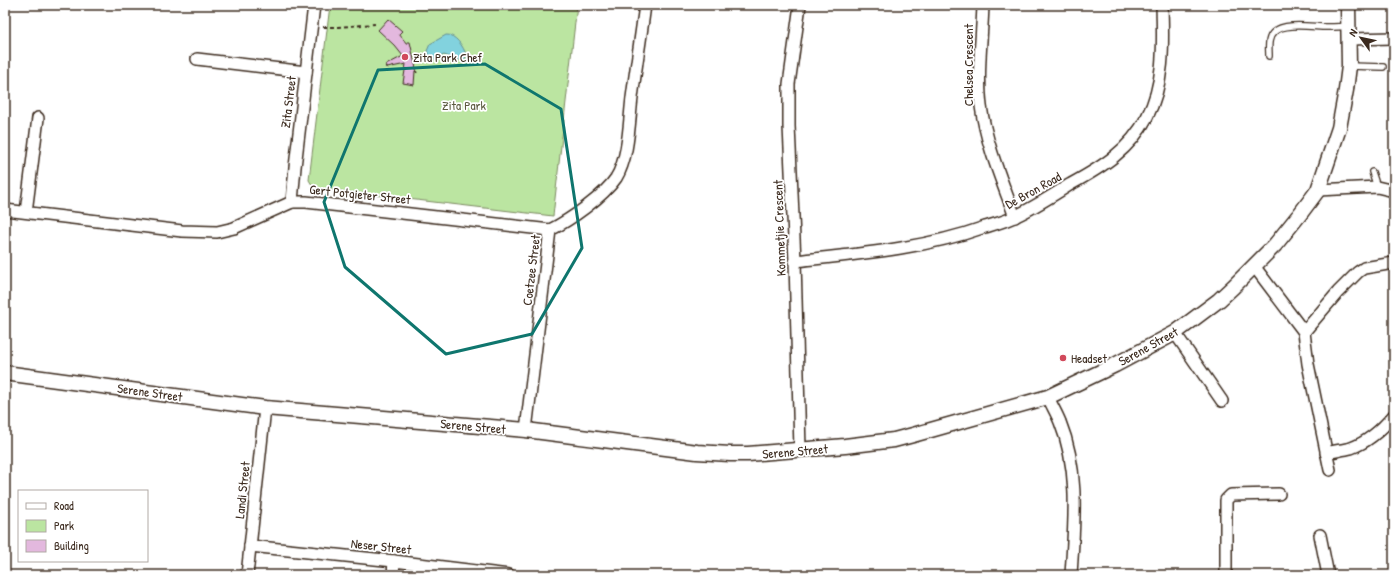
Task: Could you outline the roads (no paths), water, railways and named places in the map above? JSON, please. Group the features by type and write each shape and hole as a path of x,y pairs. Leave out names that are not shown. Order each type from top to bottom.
{"street":[{"name":"Zita Street","path":"292,202 314,5"},
{"name":"Coetzee Street","path":"526,430 550,230 584,208 617,177 626,150 645,5"},
{"name":"Kommetjie Crescent","path":"800,5 791,67 789,106 800,450"},
{"name":"Chelsea Crescent","path":"983,5 980,73 981,106 988,140 1015,217"},
{"name":"De Bron Road","path":"795,261 869,254 924,245 968,233 1015,217 1102,166 1120,152 1141,127 1152,106 1159,82 1163,60 1162,5"},
{"name":"Serene Street","path":"5,373 265,408 526,430 697,452 748,454 845,446 894,440 1048,397 1115,365 1175,333 1219,300 1288,230 1318,190 1339,128 1349,66 1348,5"},
{"path":"1349,32 1394,38"},
{"path":"196,59 306,72"},
{"path":"26,212 38,118"},
{"path":"1318,190 1377,187 1394,191"},
{"name":"Gert Potgieter Street","path":"5,210 182,231 217,232 234,228 292,202 321,203 550,230"},
{"path":"1304,332 1338,292 1358,272 1364,268 1394,263"},
{"path":"1254,266 1304,332 1308,364 1330,470"},
{"path":"1175,333 1222,401"},
{"path":"1048,397 1060,422 1068,451 1074,483 1075,513 1071,575"},
{"name":"Landi Street","path":"247,575 265,408"},
{"path":"1326,453 1351,448 1361,443 1380,430 1394,415"},
{"path":"1226,575 1226,500 1231,495 1279,494"},
{"path":"1320,535 1328,575"},
{"name":"Neser Street","path":"250,546 509,575"},
{"path":"393,575 394,561"}],"lane":[{"path":"1269,56 1269,43 1274,31 1285,27 1325,27 1349,32"},
{"path":"1349,66 1383,67"},
{"path":"1372,172 1377,187"}],"water":[{"path":"446,35 456,39 461,45 466,55 465,60 459,60 444,55 432,60 429,58 427,51 430,44"}],"place":[{"name":"Zita Park Chef","path":"405,57"},
{"name":"Headset","path":"1063,358"}],"park label":[{"name":"Zita Park","path":"464,105"}]}
